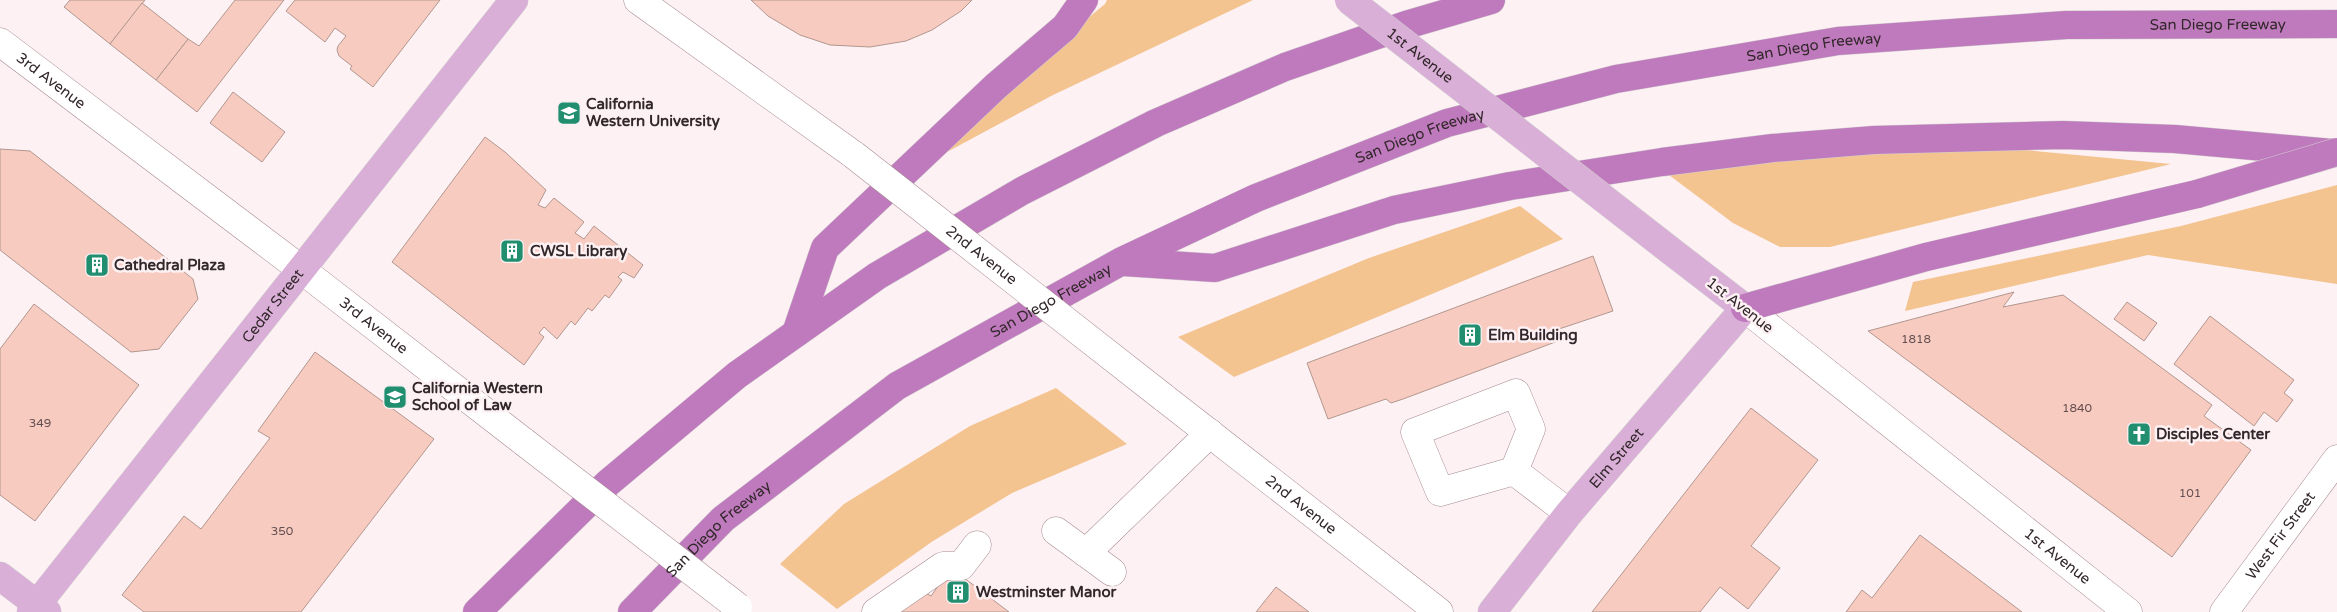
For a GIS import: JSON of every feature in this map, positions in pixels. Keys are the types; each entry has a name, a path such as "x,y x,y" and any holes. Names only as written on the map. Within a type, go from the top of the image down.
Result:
{"highway":[{"path":"796,333 825,248 996,86 1065,27 1084,0"},
{"path":"477,612 608,483 737,375 877,276 1022,191 1156,123 1285,67 1406,25 1491,0"},
{"name":"San Diego Freeway","path":"632,612 723,519 897,386 1122,262 1256,198 1447,123 1616,79 1838,41 2066,26 2337,24"},
{"path":"1122,262 1215,268 1394,210 1510,186 1662,162 1782,148 1874,140 2064,135 2175,139 2337,153"},
{"path":"1745,308 1926,257 2197,194 2337,153"}],"main road":[{"name":"Cedar Street","path":"39,609 514,0"},
{"name":"1st Avenue","path":"1349,0 1745,308"},
{"name":"Elm Street","path":"1492,612 1569,513 1745,308"},
{"path":"0,576 39,609"}],"street":[{"name":"2nd Avenue","path":"638,0 854,155 1439,612"},
{"path":"653,0 678,28"},
{"path":"660,0 678,28"},
{"name":"3rd Avenue","path":"0,42 302,270 741,610"},
{"name":"1st Avenue","path":"1745,308 2128,612"},
{"path":"1086,553 1210,433"},
{"name":"West Fir Street","path":"2224,612 2337,459"},
{"path":"1514,471 1569,513"},
{"path":"1056,531 1112,572"},
{"path":"876,612 943,566 961,566 977,545"}],"shaded area":[{"path":"1107,0 1253,0 1051,96 947,152 938,143 1105,4"},
{"path":"2015,149 2171,164 1830,247 1780,247 1733,223 1669,175 1822,156"},
{"path":"2337,185 2337,284 2148,255 1905,311 1913,282 2181,226"},
{"path":"1520,206 1563,239 1234,377 1178,337 1369,258"},
{"path":"1056,388 1127,444 1012,493 933,541 837,609 780,564 844,504 970,426"}],"building":[{"path":"70,0 145,0 110,44 64,7"},
{"path":"235,0 284,0 197,112 156,80 188,39 199,46"},
{"path":"295,0 440,0 373,87 350,69 352,66 339,56 338,46 346,36 335,28 325,42 286,11"},
{"path":"751,0 972,0 961,11 932,30 906,41 870,47 830,45 800,35 768,16"},
{"path":"142,3 188,39 156,80 110,44"},
{"path":"233,92 285,132 262,162 210,123"},
{"name":"CWSL Library","path":"485,137 505,152 546,190 538,205 545,208 554,198 584,222 575,233 584,239 594,226 643,265 634,278 623,272 618,277 622,280 609,298 605,295 592,311 588,308 575,325 571,321 557,339 544,327 539,333 544,337 524,365 392,262"},
{"name":"Cathedral Plaza","path":"0,149 30,151 193,279 198,299 159,349 131,352 0,250"},
{"name":"Elm Building","path":"1593,256 1613,311 1556,330 1558,341 1403,399 1391,403 1386,399 1328,419 1307,363"},
{"path":"2014,292 2003,307 2063,295 2212,405 2204,416 2251,450 2172,557 1868,331"},
{"path":"2127,302 2157,323 2144,341 2114,319"},
{"path":"34,304 139,385 35,521 0,495 0,349"},
{"path":"2210,316 2294,380 2284,393 2293,400 2277,422 2264,412 2254,426 2174,364"},
{"path":"315,352 434,439 301,612 144,612 122,595 184,516 201,529 270,438 258,431"},
{"path":"1751,408 1818,460 1751,546 1780,568 1748,609 1720,587 1700,612 1592,612"},
{"path":"1920,535 2022,612 1846,612 1862,590 1872,598"},
{"name":"Westminster Manor","path":"951,568 1009,612 898,612 917,588 931,596"},
{"path":"1276,587 1309,612 1256,612"}],"place":[{"name":"California Western University","path":"569,113"},
{"name":"CWSL Library","path":"512,251"},
{"name":"Cathedral Plaza","path":"97,265"},
{"name":"Elm Building","path":"1470,335"},
{"name":"California Western School of Law","path":"395,397"},
{"name":"Disciples Center","path":"2139,434"},
{"name":"Westminster Manor","path":"958,592"}]}
